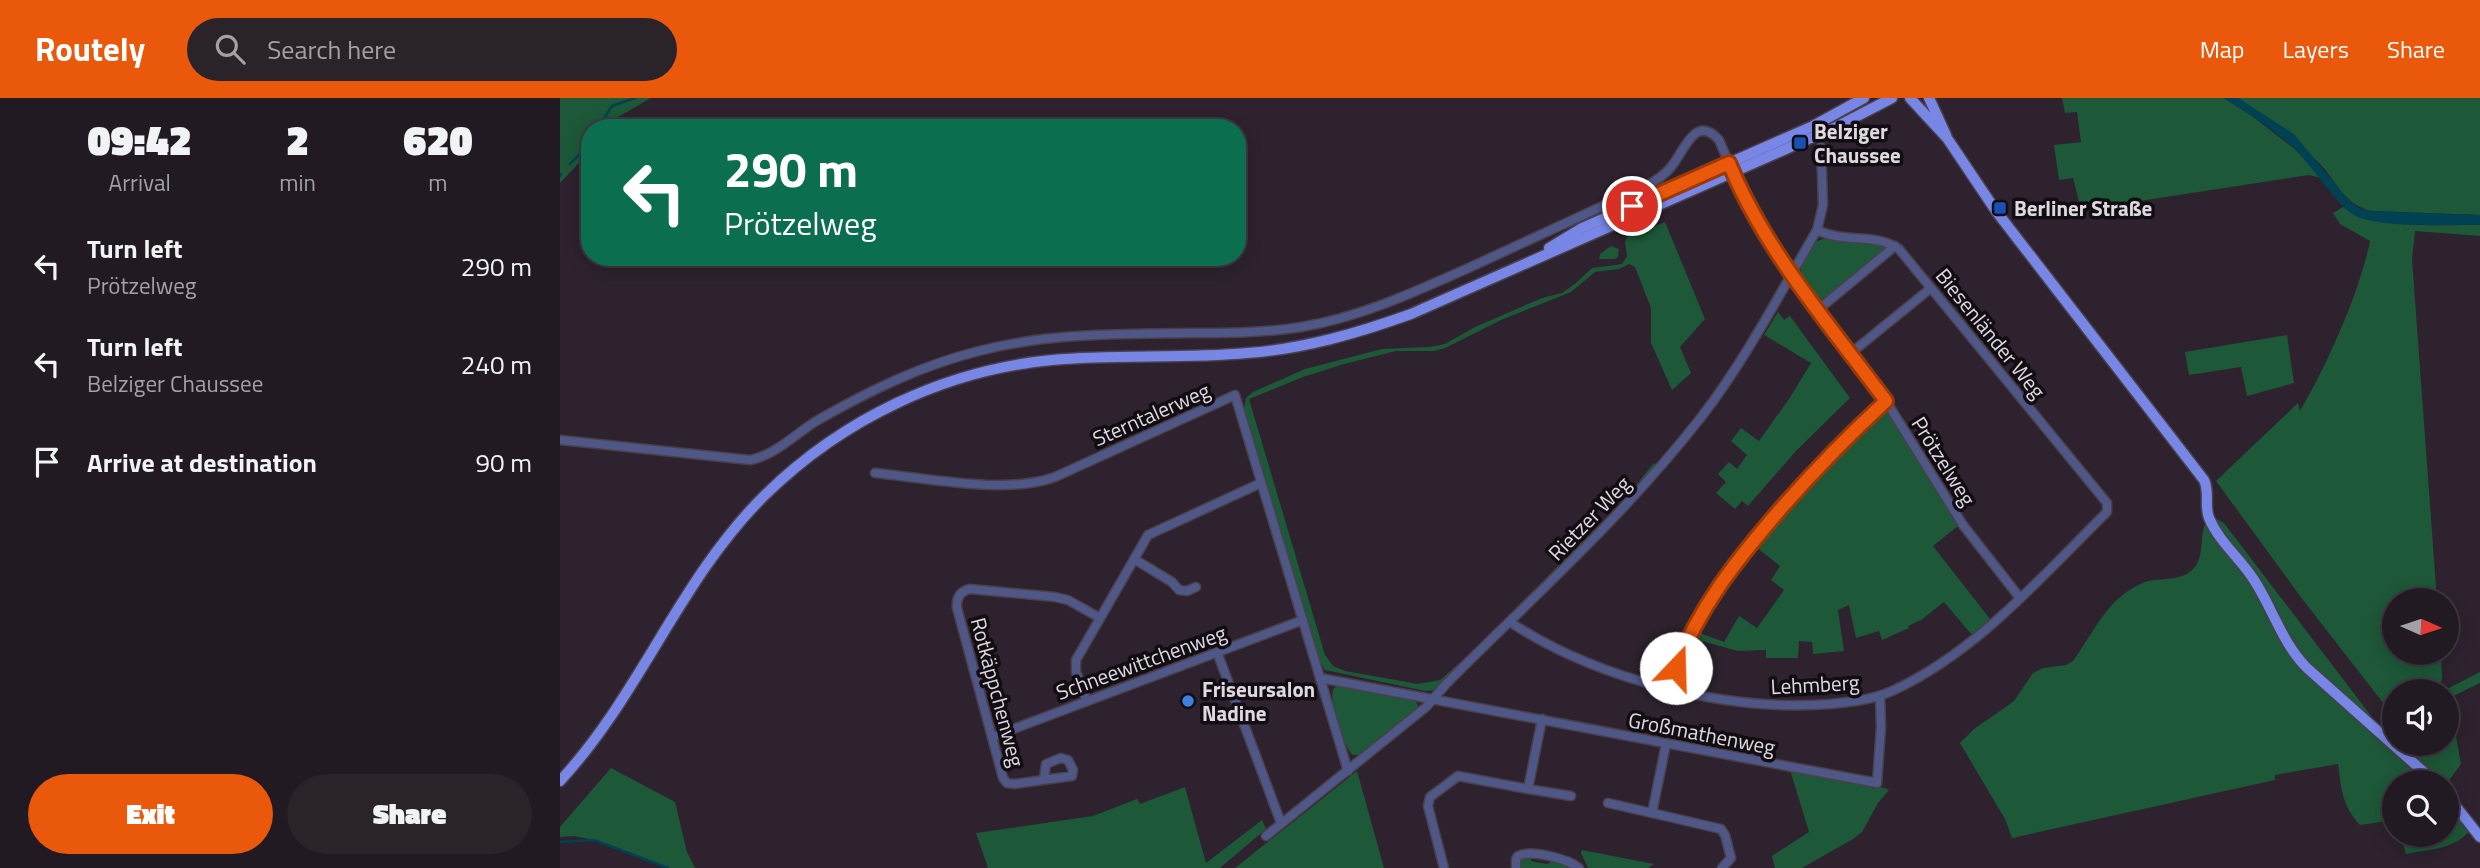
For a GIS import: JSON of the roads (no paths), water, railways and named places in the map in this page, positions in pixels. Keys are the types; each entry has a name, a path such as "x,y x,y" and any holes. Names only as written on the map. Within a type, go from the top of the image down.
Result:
{"main road":[{"path":"560,781 605,726 692,586 733,528 768,492 805,460 867,418 934,387 1012,366 1079,358 1205,356 1267,351 1329,340 1385,323 1537,257 1731,167 1864,98"},
{"path":"1731,167 1838,126 1892,98"},
{"path":"1910,98 1947,138 1991,204 2204,480 2207,488 2206,507 2210,519 2223,543 2258,585 2293,652 2307,668 2422,770"},
{"path":"1929,98 1947,138"},
{"path":"2459,810 2480,837"}],"street":[{"name":"Prötzelweg","path":"560,440 743,460 758,459 817,421 893,382 979,351 1078,335 1266,331 1325,322 1425,287 1644,187 1670,168 1692,135 1700,131 1715,135 1764,234 1886,401 1958,517 2020,598"},
{"name":"Rietzer Weg","path":"1266,835 1416,716 1633,499 1693,428 1734,372 1817,230 1823,205 1821,147"},
{"path":"1817,230 1838,238 1878,239 1895,247 1819,309"},
{"name":"Biesenländer Weg","path":"1895,247 2109,508"},
{"path":"1851,353 1931,288"},
{"name":"Sterntalerweg","path":"875,473 1000,486 1037,482 1055,477 1235,395 1348,771"},
{"path":"1669,687 1696,621 1731,568 1831,453 1886,401"},
{"path":"1087,701 1075,664 1148,535 1262,483"},
{"name":"Lehmberg","path":"1510,622 1578,659 1669,687 1729,700 1778,705 1831,704 1880,696 1919,677 1985,630 2109,508"},
{"path":"1134,559 1172,582 1179,590 1187,591 1196,587"},
{"name":"Rotkäppchenweg","path":"1044,779 1014,784 1004,781 957,608 958,597 961,593 973,589 1063,598 1100,618"},
{"name":"Schneewittchenweg","path":"992,737 1303,621"},
{"path":"1217,653 1281,823"},
{"path":"1320,678 1433,699"},
{"name":"Großmathenweg","path":"1433,699 1877,783 1880,696"},
{"path":"1528,789 1542,719"},
{"path":"1652,813 1666,744"},
{"path":"1444,868 1428,806 1430,797 1458,776 1571,796"},
{"path":"1608,803 1721,829 1731,855 1722,868"},
{"path":"1516,868 1518,856 1527,853 1566,860 1579,868"}],"water":[{"path":"2224,98 2238,98 2294,134 2349,201 2359,208 2371,211 2480,215 2480,225 2383,223 2356,216 2342,205 2290,144"}],"waterway":[{"path":"604,119 612,106 635,98"},
{"path":"570,164 581,152"},
{"path":"560,842 594,840 668,868"}],"place":[{"name":"Belziger Chaussee","path":"1800,143"},
{"name":"Berliner Straße","path":"2000,208"},
{"name":"Friseursalon Nadine","path":"1188,701"}]}
